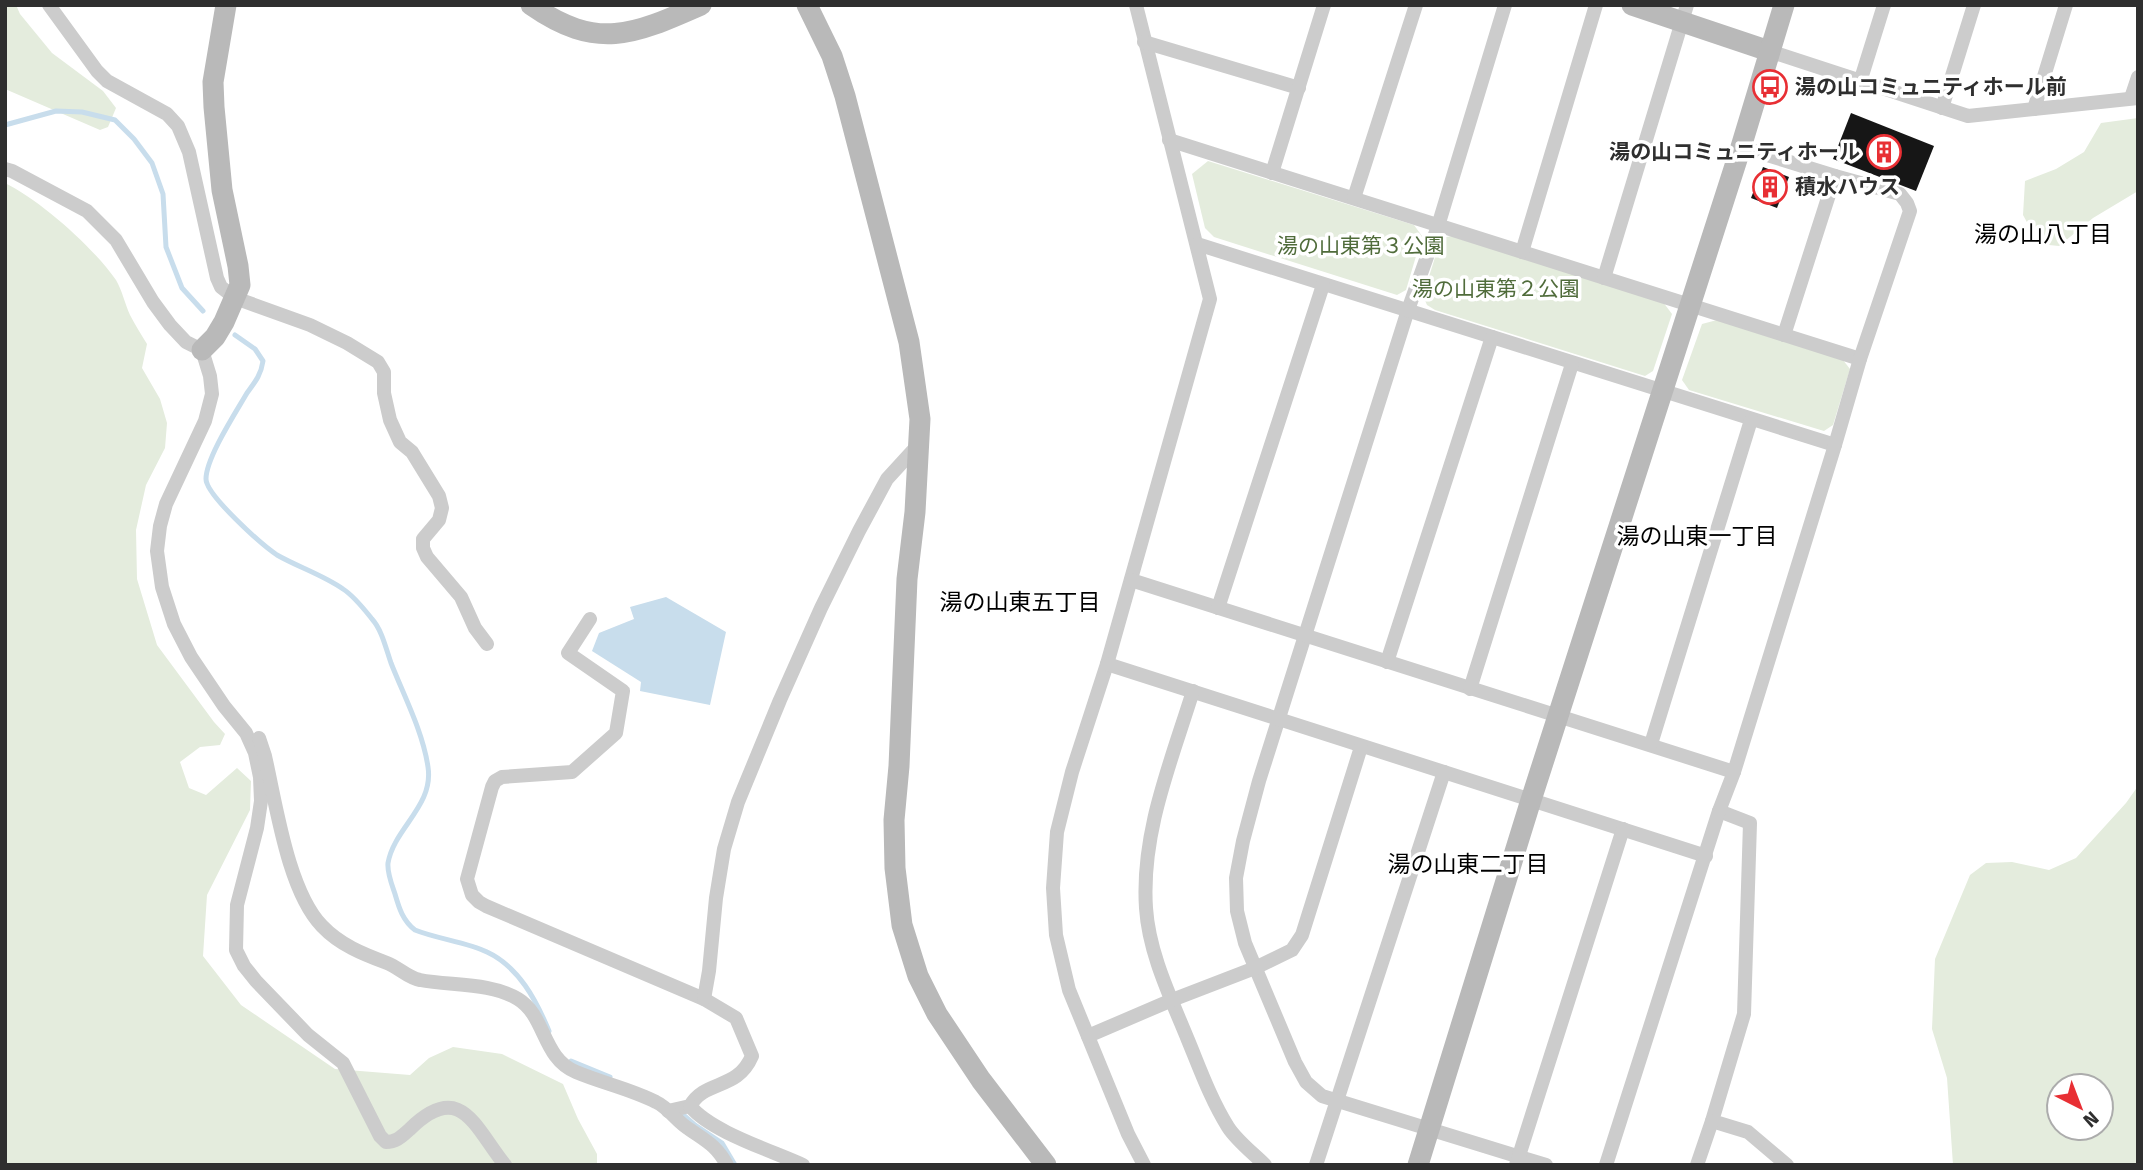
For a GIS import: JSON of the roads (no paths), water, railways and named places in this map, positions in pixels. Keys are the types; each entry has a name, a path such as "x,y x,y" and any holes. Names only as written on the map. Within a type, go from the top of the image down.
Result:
{"street":[{"path":"49,5 107,81 167,114 178,126 189,152 221,287 235,298 310,325 379,362 384,372 384,393 390,420 400,442 412,452 439,496 442,508 439,520 423,539 423,548 461,597 475,628 487,644"},
{"path":"202,351 215,337 240,285 222,190 214,107 214,82 226,5"},
{"path":"531,5 553,21 576,29 618,35 653,27 701,5"},
{"path":"807,5 832,56 845,96 902,317 915,378 920,419 915,512 907,579 894,820 895,868 902,925 918,976 937,1014 981,1080 1046,1165"},
{"path":"1136,5 1210,299 1107,664 1072,772 1057,832 1054,888 1056,935 1069,990 1128,1134 1144,1165"},
{"path":"1354,198 1416,5"},
{"path":"1505,5 1438,226 1408,310 1278,717 1242,841 1236,878 1237,911 1245,943 1295,1062 1306,1082 1322,1096 1517,1160 1546,1165"},
{"path":"1522,252 1596,5"},
{"path":"1632,5 1684,14 1769,51 1968,116 2134,98 2138,77"},
{"path":"1418,1165 1784,5"},
{"path":"1860,82 1884,5"},
{"path":"1941,108 1974,5"},
{"path":"2034,109 2066,5"},
{"path":"1272,173 1323,6"},
{"path":"1604,278 1684,14"},
{"path":"1144,42 1299,88"},
{"path":"1169,140 1860,359"},
{"path":"1606,1165 1719,811 1734,772 1860,359 1910,211 1900,194 1835,177 1741,147"},
{"path":"5,169 87,211 116,240 170,326 186,342 202,351 210,376 212,394 205,421 166,504 160,526 158,551 162,587 174,624 217,696 246,733 255,753 260,777 261,801 257,828 237,905 236,950 244,966 308,1035 343,1063 380,1136 386,1142 400,1138 430,1113 442,1107 453,1108 466,1114 477,1125 505,1165"},
{"path":"1784,335 1835,177"},
{"path":"1197,244 1835,445"},
{"path":"1218,608 1323,285"},
{"path":"1387,662 1492,337"},
{"path":"1470,689 1572,363"},
{"path":"1651,744 1751,420"},
{"path":"704,999 724,849 738,802 810,631 859,531 887,478 919,444"},
{"path":"1131,580 1734,772"},
{"path":"590,619 568,653 623,691 617,733 572,772 502,777 495,781 467,880 468,887 479,902 486,906 704,999 736,1018 752,1056 747,1069 732,1080 694,1098 690,1106"},
{"path":"1107,664 1706,856"},
{"path":"1193,691 1157,804 1148,844 1146,910 1152,940 1172,1000 1212,1098 1229,1129 1265,1165"},
{"path":"246,733 257,733 293,874 321,925 356,951 394,966 416,979 497,990 518,999 530,1008 548,1045 564,1066 657,1102 686,1128 715,1146 727,1165"},
{"path":"1088,1036 1255,968 1292,950 1302,935 1361,747"},
{"path":"1316,1165 1444,772"},
{"path":"1697,1165 1744,1014 1750,823 1719,811"},
{"path":"1517,1160 1623,829"},
{"path":"668,1111 690,1106"},
{"path":"690,1106 703,1120 803,1165"},
{"path":"1712,1121 1748,1132 1787,1165"}],"water":[{"path":"666,597 726,632 710,705 640,691 641,682 592,651 599,633 634,619 630,607"}],"waterway":[{"path":"5,125 56,111 82,112 115,120 152,163 163,194 166,247 182,288 203,311"},
{"path":"235,335 255,349 263,361 257,378 229,423 211,459 207,470 208,486 236,519 270,550 343,589 375,623 418,727 428,767 425,794 392,850 388,863 390,879 400,909 407,923 415,930 487,952 508,966 532,996 549,1031"},
{"path":"571,1061 610,1077"},
{"path":"678,1110 722,1143 735,1165"}],"place":[{"name":"湯の山コミュニティホール前","path":"1770,87"},
{"name":"湯の山コミュニティホール","path":"1884,152"},
{"name":"積水ハウス","path":"1770,187"}],"district":[{"name":"湯の山八丁目","path":"2043,234"},
{"name":"湯の山東一丁目","path":"1697,536"},
{"name":"湯の山東五丁目","path":"1020,602"},
{"name":"湯の山東二丁目","path":"1468,864"}],"park label":[{"name":"湯の山東第３公園","path":"1361,246"},
{"name":"湯の山東第２公園","path":"1496,289"}]}
